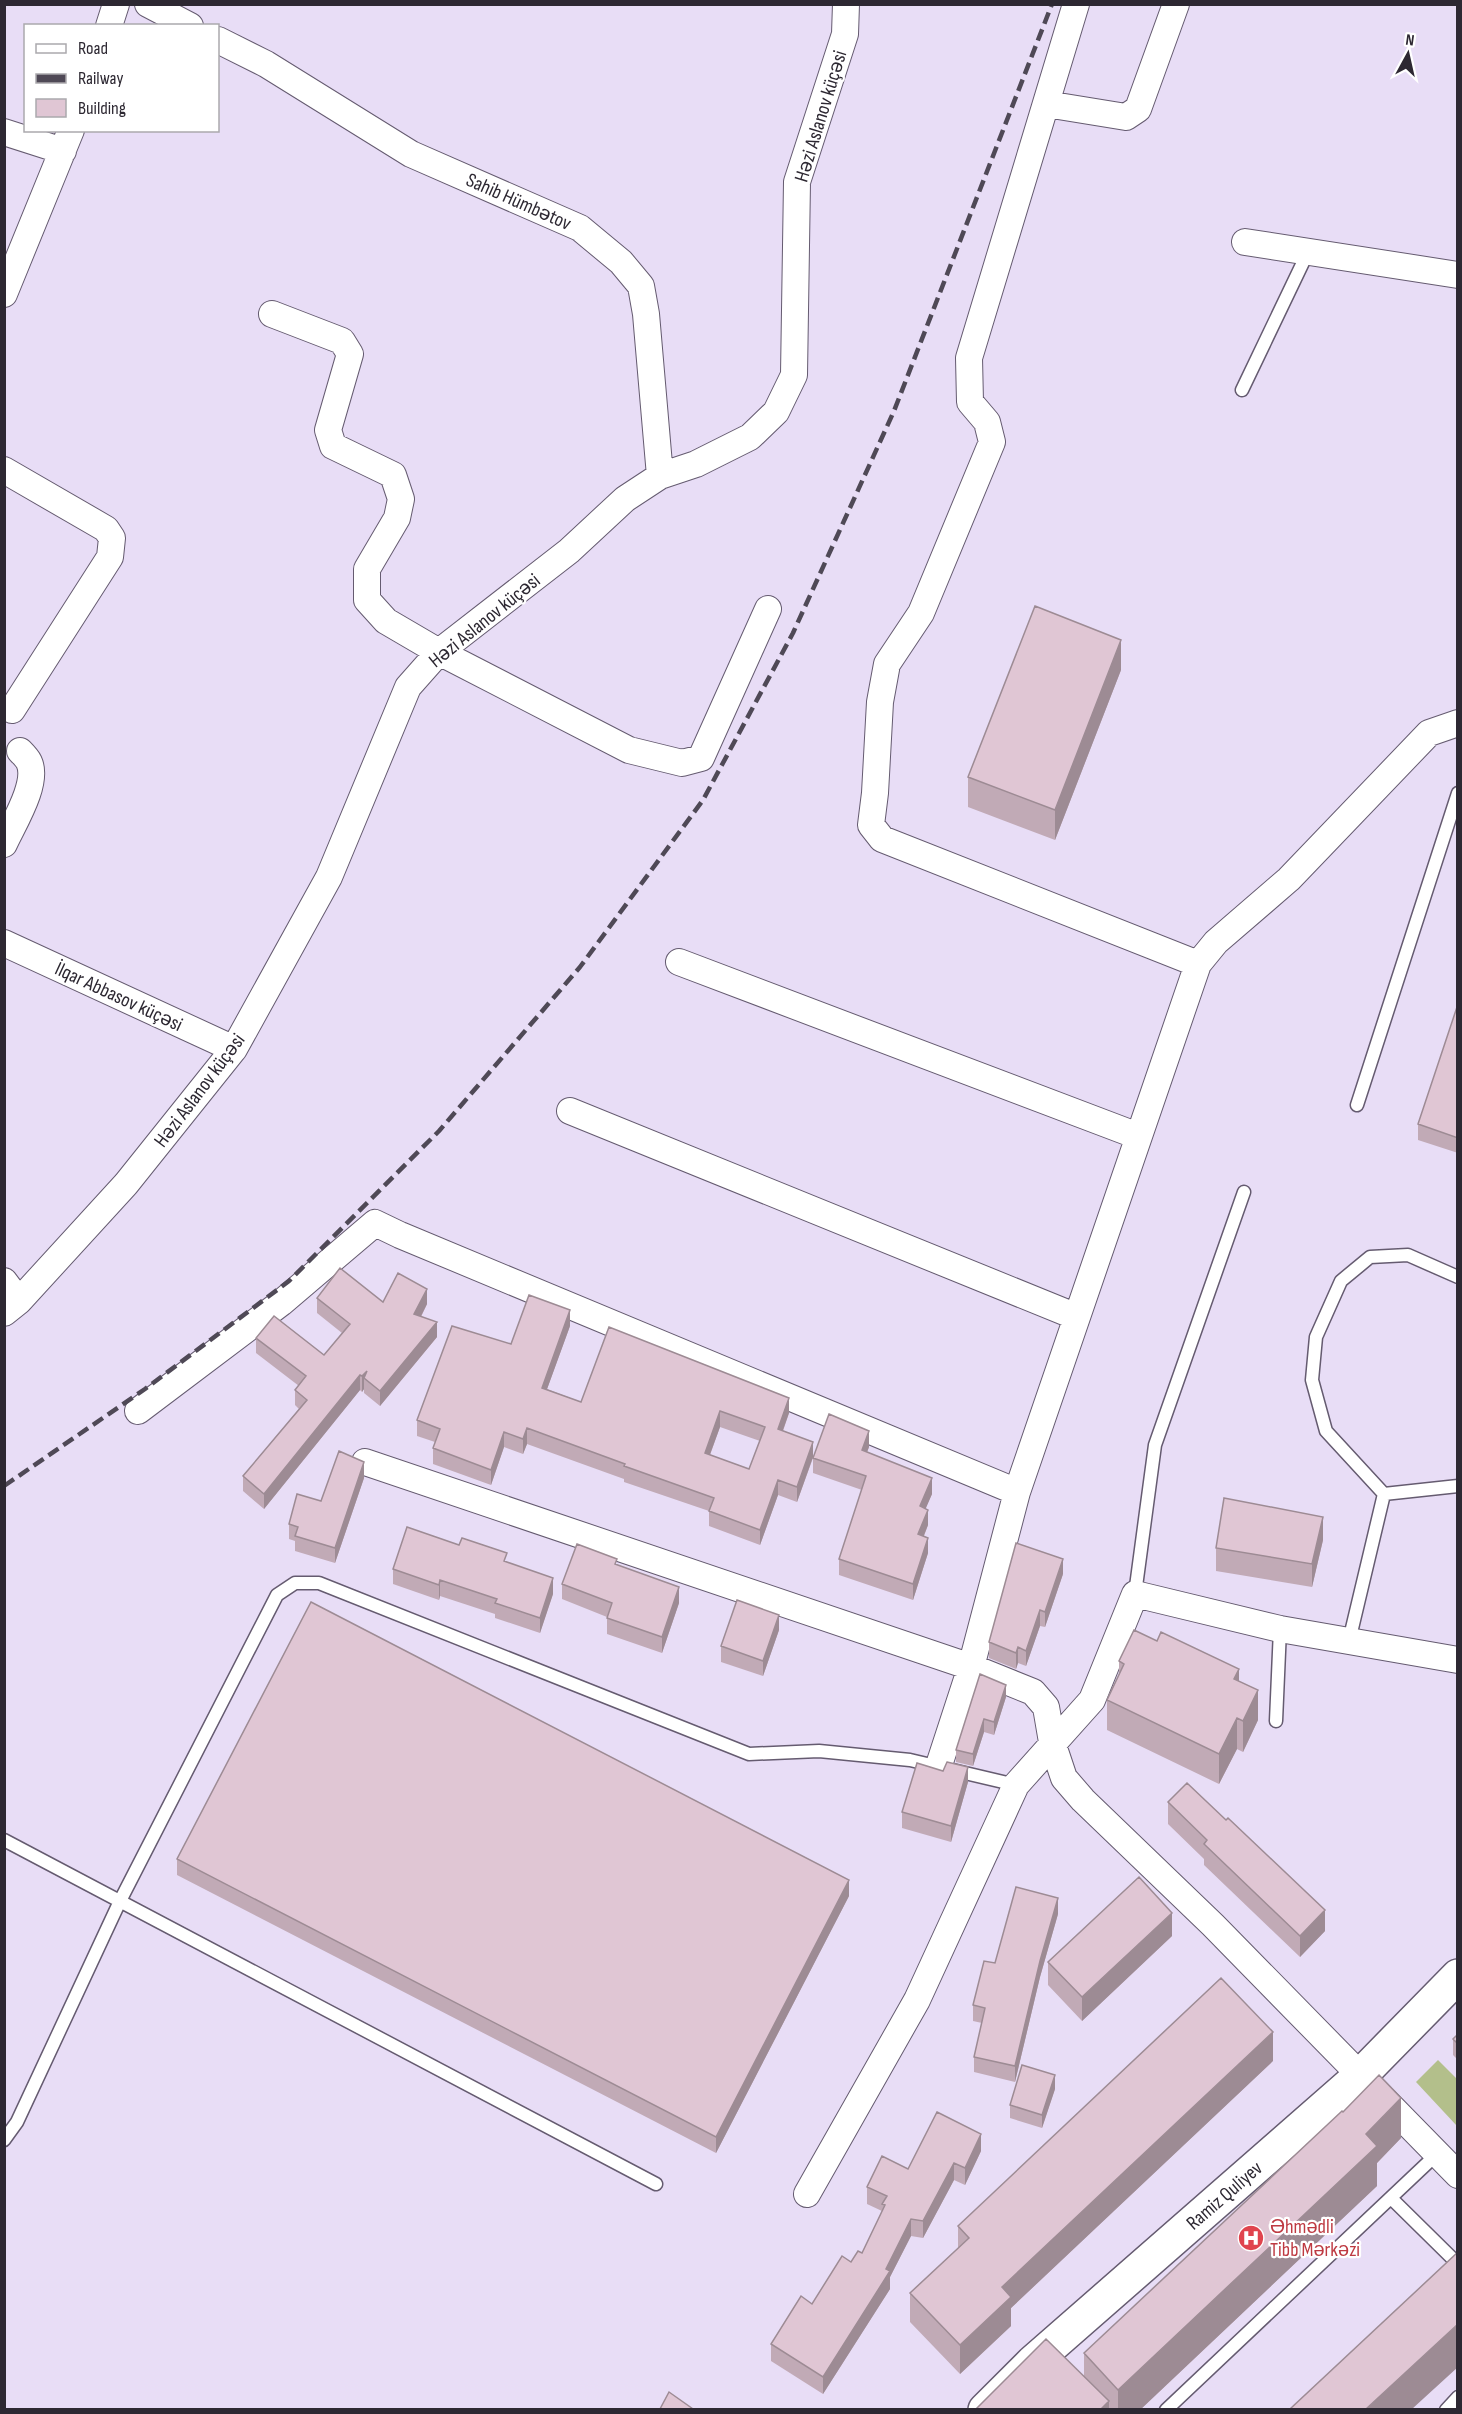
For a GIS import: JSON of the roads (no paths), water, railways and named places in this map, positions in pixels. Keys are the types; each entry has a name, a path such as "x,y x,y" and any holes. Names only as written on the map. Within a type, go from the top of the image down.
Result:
{"main road":[{"name":"Ramiz Quliyev","path":"985,2409 1037,2366 1361,2075 1458,1976"}],"street":[{"path":"110,24 116,4"},
{"path":"148,4 186,24"},
{"name":"Həzi Aslanov küçəsi","path":"9,1298 126,1184 234,1049 329,878 408,687 439,652 569,551 626,499 660,476 696,464 750,436 776,412 794,375 797,182 845,34 848,6 846,4"},
{"path":"1076,4 969,358 970,402 987,422 992,441 921,613 887,664 880,702 871,825 882,839 1198,964"},
{"path":"1046,104 1126,117 1138,109 1176,4"},
{"name":"Sahib Hümbətov","path":"219,40 266,64 411,154 580,228 621,262 641,286 646,314 660,476"},
{"path":"4,132 67,141 4,294"},
{"path":"1245,242 1458,275"},
{"path":"272,314 342,341 350,354 328,430 333,446 393,475 401,499 397,518 367,569 367,600 386,621 439,652 629,750 682,762 701,758 768,609"},
{"path":"4,470 106,530 112,538 110,557 12,710"},
{"path":"939,1766 971,1667 1017,1492 1198,964 1216,942 1289,879 1429,733 1458,723"},
{"path":"4,843 26,797 31,777 29,762 20,751"},
{"name":"İlqar Abbasov küçəsi","path":"4,943 234,1049"},
{"path":"679,963 1138,1137"},
{"path":"570,1110 1077,1317"},
{"path":"138,1411 281,1303 375,1223 1017,1492"},
{"path":"365,1462 971,1667 1033,1692 1046,1707 1052,1742 1064,1778 1083,1800 1361,2075 1458,2175"},
{"path":"807,2194 917,2000 1016,1785 1052,1742 1092,1700 1135,1594 1280,1629 1458,1660"}],"lane":[{"path":"1242,390 1308,252"},
{"path":"1357,1105 1458,793"},
{"path":"1135,1594 1155,1445 1244,1192"},
{"path":"1384,1494 1326,1431 1312,1380 1316,1337 1341,1281 1370,1257 1408,1255 1458,1277"},
{"path":"1384,1494 1458,1486"},
{"path":"1349,1641 1384,1494"},
{"path":"4,2140 17,2122 120,1901 277,1595 295,1582 320,1583 749,1754 819,1751 910,1760 1016,1785"},
{"path":"1276,1720 1280,1629"},
{"path":"4,1840 656,2184"},
{"path":"1166,2409 1437,2154"},
{"path":"1391,2198 1455,2268"},
{"path":"1446,2409 1458,2397"}],"railway":[{"path":"4,1486 145,1389 289,1281 439,1131 580,967 703,800 793,633 894,411 1052,4"}],"place":[{"name":"Əhmədli Tibb Mərkəzi","path":"1251,2238"}]}
